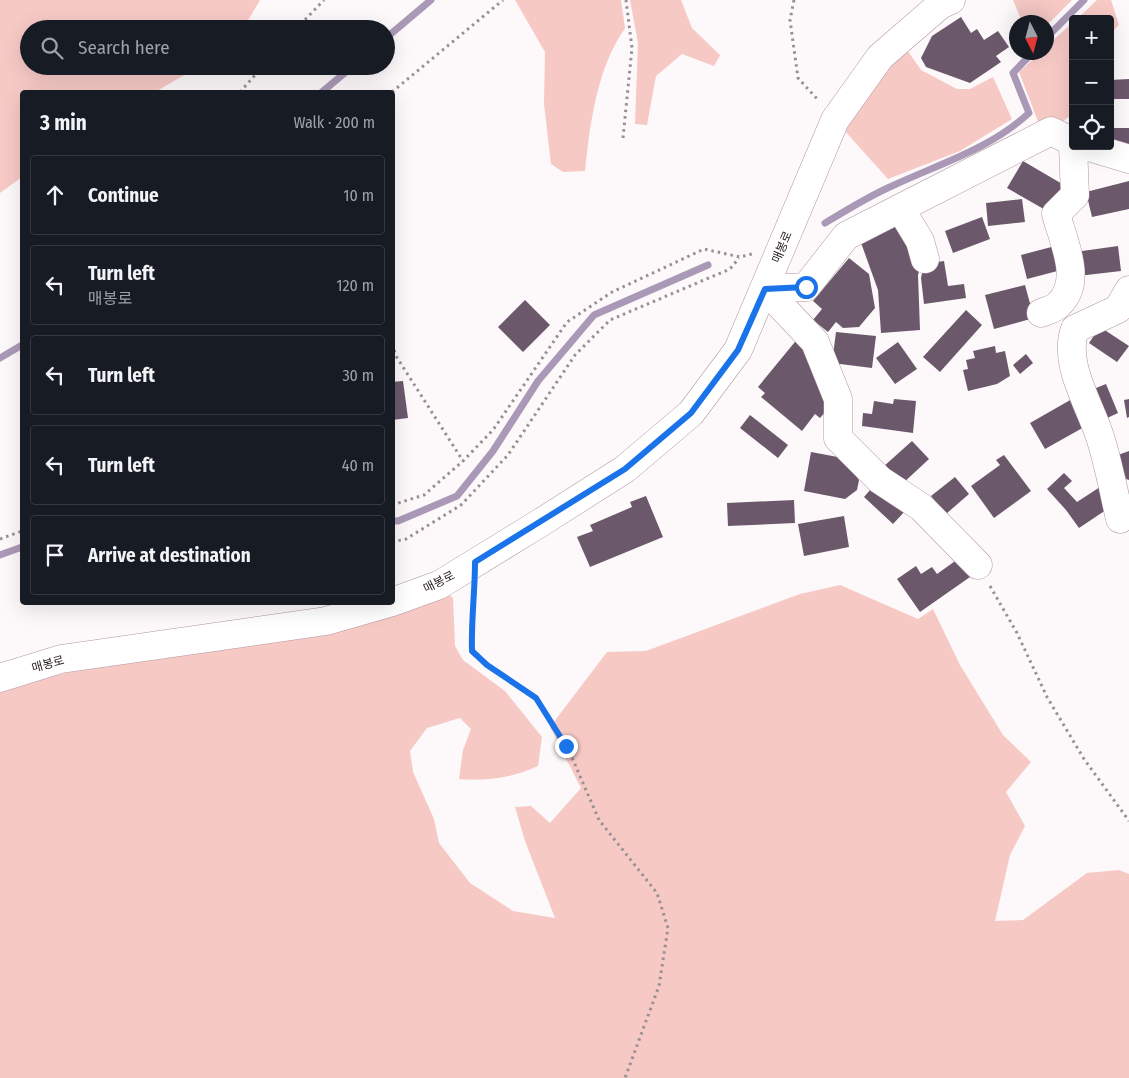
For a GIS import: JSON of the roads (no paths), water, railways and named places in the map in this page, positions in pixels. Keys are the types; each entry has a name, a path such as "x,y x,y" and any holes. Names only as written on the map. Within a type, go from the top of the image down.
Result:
{"street":[{"name":"매봉로","path":"395,601 439,585 625,469 691,413 738,350 835,120 880,58 940,5 951,0"},
{"path":"765,289 806,287 846,236 1051,131 1069,140"},
{"path":"1041,313 1058,305 1071,287 1071,270 1056,214 1075,195 1073,150"},
{"path":"1099,150 1129,159"},
{"path":"900,208 920,241 925,259"},
{"path":"765,289 815,342 838,399 838,438 880,480 921,507 978,565"},
{"path":"1120,519 1101,440 1074,367 1071,339 1075,328 1118,309 1129,290"},
{"name":"매봉로","path":"0,678 61,660 326,621 382,605"}],"waterway":[{"path":"395,30 431,0"},
{"path":"1054,30 1084,0"},
{"path":"825,223 883,190 964,155 1014,126 1029,113 1013,73 1025,60"},
{"path":"324,90 342,75"},
{"path":"395,521 457,496 493,451 538,381 594,315 708,265"},
{"path":"0,358 20,346"},
{"path":"0,555 20,548"}]}
